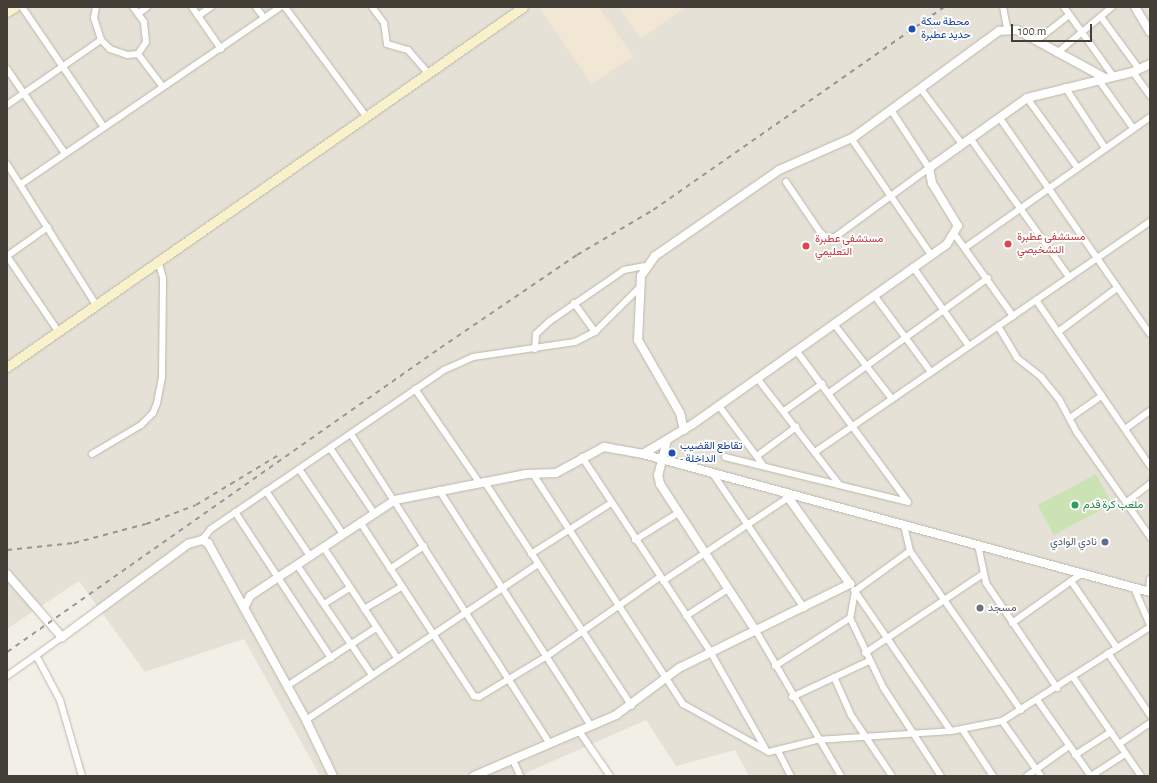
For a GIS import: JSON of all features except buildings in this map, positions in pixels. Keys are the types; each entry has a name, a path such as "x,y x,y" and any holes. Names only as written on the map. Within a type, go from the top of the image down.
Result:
{"main road":[{"path":"8,365 523,7"}],"street":[{"path":"22,7 104,127"},
{"path":"96,7 94,18 101,40 121,55 138,54"},
{"path":"133,7 139,13 146,42 138,54"},
{"path":"139,13 147,7"},
{"path":"192,7 221,49"},
{"path":"198,16 211,7"},
{"path":"256,7 264,18"},
{"path":"21,184 64,152 221,49 280,7"},
{"path":"285,7 366,116"},
{"path":"372,7 384,22 387,44 408,50 428,73"},
{"path":"1003,7 1007,28"},
{"path":"1064,7 1113,76"},
{"path":"1057,53 1112,7"},
{"path":"1135,7 1150,32"},
{"path":"1036,41 1069,14"},
{"path":"1101,17 1136,70 1150,95"},
{"path":"1007,28 1036,41 1101,78 1133,128"},
{"path":"535,349 534,339 540,329 574,303 624,270 644,266 772,174 851,138 1007,28"},
{"path":"7,105 101,40"},
{"path":"138,54 163,87"},
{"path":"786,182 820,232 831,238 892,196 1027,98 1064,87 1136,70 1150,64"},
{"path":"7,69 64,152"},
{"path":"1064,87 1105,148"},
{"path":"921,90 962,144"},
{"path":"1027,98 1077,167"},
{"path":"643,454 684,430 719,406 931,255 955,235 958,226 954,216 932,183 929,168 892,110"},
{"path":"1000,117 1096,259 1150,334"},
{"path":"966,247 1019,207 1150,117"},
{"path":"851,138 931,255"},
{"path":"970,138 1069,277"},
{"path":"7,164 96,305"},
{"path":"815,452 1069,277 1149,225"},
{"path":"48,227 7,256 58,331"},
{"path":"955,235 966,247 1013,316"},
{"path":"92,454 141,425 155,408 162,378 163,278 158,261"},
{"path":"644,266 638,289 640,349 680,414 684,430"},
{"path":"913,267 969,346"},
{"path":"829,393 988,278"},
{"path":"1058,332 1117,288"},
{"path":"7,676 37,657 188,544 202,540 211,528 415,389 473,357 575,342 594,332 638,289"},
{"path":"874,295 931,372"},
{"path":"1036,300 1150,466"},
{"path":"574,303 594,332"},
{"path":"834,324 892,399"},
{"path":"998,326 1017,358 1041,377 1070,418 1078,434 1128,501 1150,537"},
{"path":"725,457 763,464 908,502 854,425 796,350"},
{"path":"758,378 839,484"},
{"path":"784,411 822,384"},
{"path":"415,389 531,554 581,632 632,706"},
{"path":"1070,418 1102,396"},
{"path":"719,406 763,464"},
{"path":"1125,429 1150,411"},
{"path":"680,414 693,424"},
{"path":"757,456 796,427"},
{"path":"351,434 395,500 550,744"},
{"path":"667,440 658,479 678,513 756,631 817,740 842,776"},
{"path":"245,606 250,596 395,500 481,482 533,474 556,473 582,457 604,447 643,454 787,495 904,525 1150,592 1150,579"},
{"path":"330,448 374,513"},
{"path":"582,457 610,503 711,653 766,749"},
{"path":"299,469 343,534"},
{"path":"533,474 567,531 618,604 666,678 690,710 766,749 778,751 817,740 951,731 1002,720 1038,701 1150,626 1134,588"},
{"path":"713,474 804,608"},
{"path":"1128,501 1150,484"},
{"path":"439,490 592,726"},
{"path":"266,491 310,556"},
{"path":"360,522 431,635 474,696 509,680 547,656 618,604 704,553 787,495"},
{"path":"787,495 951,731"},
{"path":"531,554 610,503"},
{"path":"235,512 279,576 331,658"},
{"path":"636,540 678,513"},
{"path":"904,525 910,551 1021,710"},
{"path":"202,540 213,548 306,720 333,776"},
{"path":"978,545 983,574 1012,623 1056,688"},
{"path":"390,569 424,546"},
{"path":"324,548 397,658"},
{"path":"910,551 855,591 850,618 869,661 941,776"},
{"path":"297,565 372,675"},
{"path":"306,720 466,611 537,565"},
{"path":"7,574 62,637"},
{"path":"865,652 983,574"},
{"path":"1012,623 1081,574"},
{"path":"1071,581 1117,648"},
{"path":"474,776 592,726 632,706 666,678 711,653 850,584"},
{"path":"324,604 350,588"},
{"path":"364,609 401,588"},
{"path":"686,616 728,589"},
{"path":"238,594 250,596"},
{"path":"775,666 850,618"},
{"path":"287,686 376,628"},
{"path":"1108,653 1150,715"},
{"path":"37,657 60,700 82,776"},
{"path":"792,697 869,661"},
{"path":"834,677 865,737 892,776"},
{"path":"1073,677 1141,776"},
{"path":"1038,701 1091,776 1126,754"},
{"path":"1002,720 1041,776"},
{"path":"1119,744 1150,723"},
{"path":"962,729 993,776"},
{"path":"579,731 610,776"},
{"path":"1075,755 1111,732"},
{"path":"1027,776 1069,746"},
{"path":"778,751 791,776"},
{"path":"513,760 520,776"}],"shaded area":[{"path":"7,7 1150,7 1150,776 749,776 735,750 676,766 646,720 526,773 527,776 320,776 244,639 145,672 79,581 7,629"},
{"path":"542,7 599,7 633,56 592,84 540,9"},
{"path":"619,7 685,7 641,39"}],"green space":[{"name":"ملعب كرة قدم","path":"1096,474 1112,504 1054,535 1038,505"}],"railway":[{"path":"7,652 440,348 577,255 653,210 944,7"},
{"path":"7,550 74,543 146,524 196,505 277,456"}],"place":[{"name":"محطة سكة حديد عطبرة","path":"912,29"},
{"name":"مستشفى عطبرة التشخيصي","path":"1008,244"},
{"name":"مستشفى عطبرة التعليمي","path":"806,246"},
{"name":"تقاطع القضيب - الداخلة","path":"672,453"},
{"name":"ملعب كرة قدم","path":"1075,505"},
{"name":"نادي الوادي","path":"1105,542"},
{"name":"مسجد","path":"980,608"}]}
